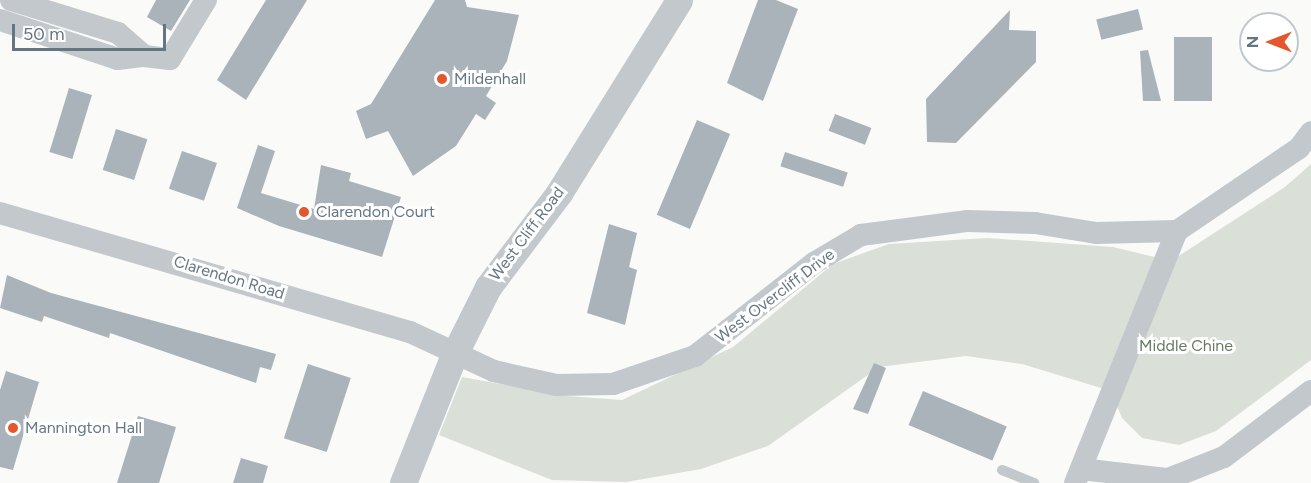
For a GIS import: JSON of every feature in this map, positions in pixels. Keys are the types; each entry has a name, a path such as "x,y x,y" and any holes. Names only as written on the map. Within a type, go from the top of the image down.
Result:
{"street":[{"path":"11,0 118,33 144,56"},
{"path":"0,20 118,59 144,56 170,59 206,0"},
{"name":"West Cliff Road","path":"403,483 454,355 488,287 559,193 680,0"},
{"path":"1311,132 1299,148 1176,231 1078,476 1168,478 1224,458 1311,391"},
{"name":"Clarendon Road","path":"0,213 410,332 454,355"},
{"name":"West Overcliff Drive","path":"454,355 494,371 556,385 613,384 695,356 814,263 861,235 968,222 1035,224 1096,233 1176,231"}],"lane":[{"path":"1002,470 1035,483"}],"green space":[{"name":"Middle Chine","path":"1311,164 1311,360 1216,431 1179,445 1142,438 1122,418 1111,391 1022,364 966,356 879,367 768,446 701,469 626,482 552,480 439,435 462,377 567,396 622,400 733,347 833,264 889,244 987,238 1113,247 1171,261 1285,187"}],"building":[{"path":"156,0 190,0 171,31 147,17"},
{"path":"266,0 307,0 246,100 217,80"},
{"name":"Mildenhall","path":"435,0 465,0 467,7 519,15 507,61 486,96 496,103 485,120 476,114 456,146 413,176 388,131 366,139 356,111 371,104"},
{"path":"758,0 776,0 798,9 763,101 727,83"},
{"path":"1138,9 1143,29 1101,40 1096,19"},
{"path":"1010,10 1009,30 1036,31 1036,62 956,143 927,142 926,99"},
{"path":"1174,37 1212,37 1212,101 1174,101"},
{"path":"1148,50 1161,101 1143,101 1140,51"},
{"path":"69,88 92,95 72,159 49,152"},
{"path":"835,114 871,128 865,145 829,131"},
{"path":"697,120 730,134 690,229 657,215"},
{"path":"116,129 147,139 134,180 103,170"},
{"path":"258,145 275,151 261,193 314,209 321,165 351,173 349,181 401,197 382,257 279,226 237,208"},
{"path":"182,151 217,163 204,201 169,189"},
{"path":"785,152 848,172 843,187 780,166"},
{"path":"609,224 637,233 629,267 637,270 625,325 587,313"},
{"path":"7,275 51,293 276,354 271,370 260,367 256,383 110,333 109,338 44,316 42,322 0,308"},
{"path":"874,363 886,368 868,414 853,409"},
{"path":"308,364 351,378 327,452 284,438"},
{"name":"Mannington Hall","path":"6,371 39,382 13,470 0,467 0,390"},
{"path":"923,391 1007,427 992,461 909,425"},
{"path":"138,416 176,427 159,483 117,483"},
{"path":"241,458 268,466 263,483 233,483"}],"place":[{"name":"Mildenhall","path":"442,79"},
{"name":"Clarendon Court","path":"304,212"},
{"name":"Mannington Hall","path":"13,428"}]}
